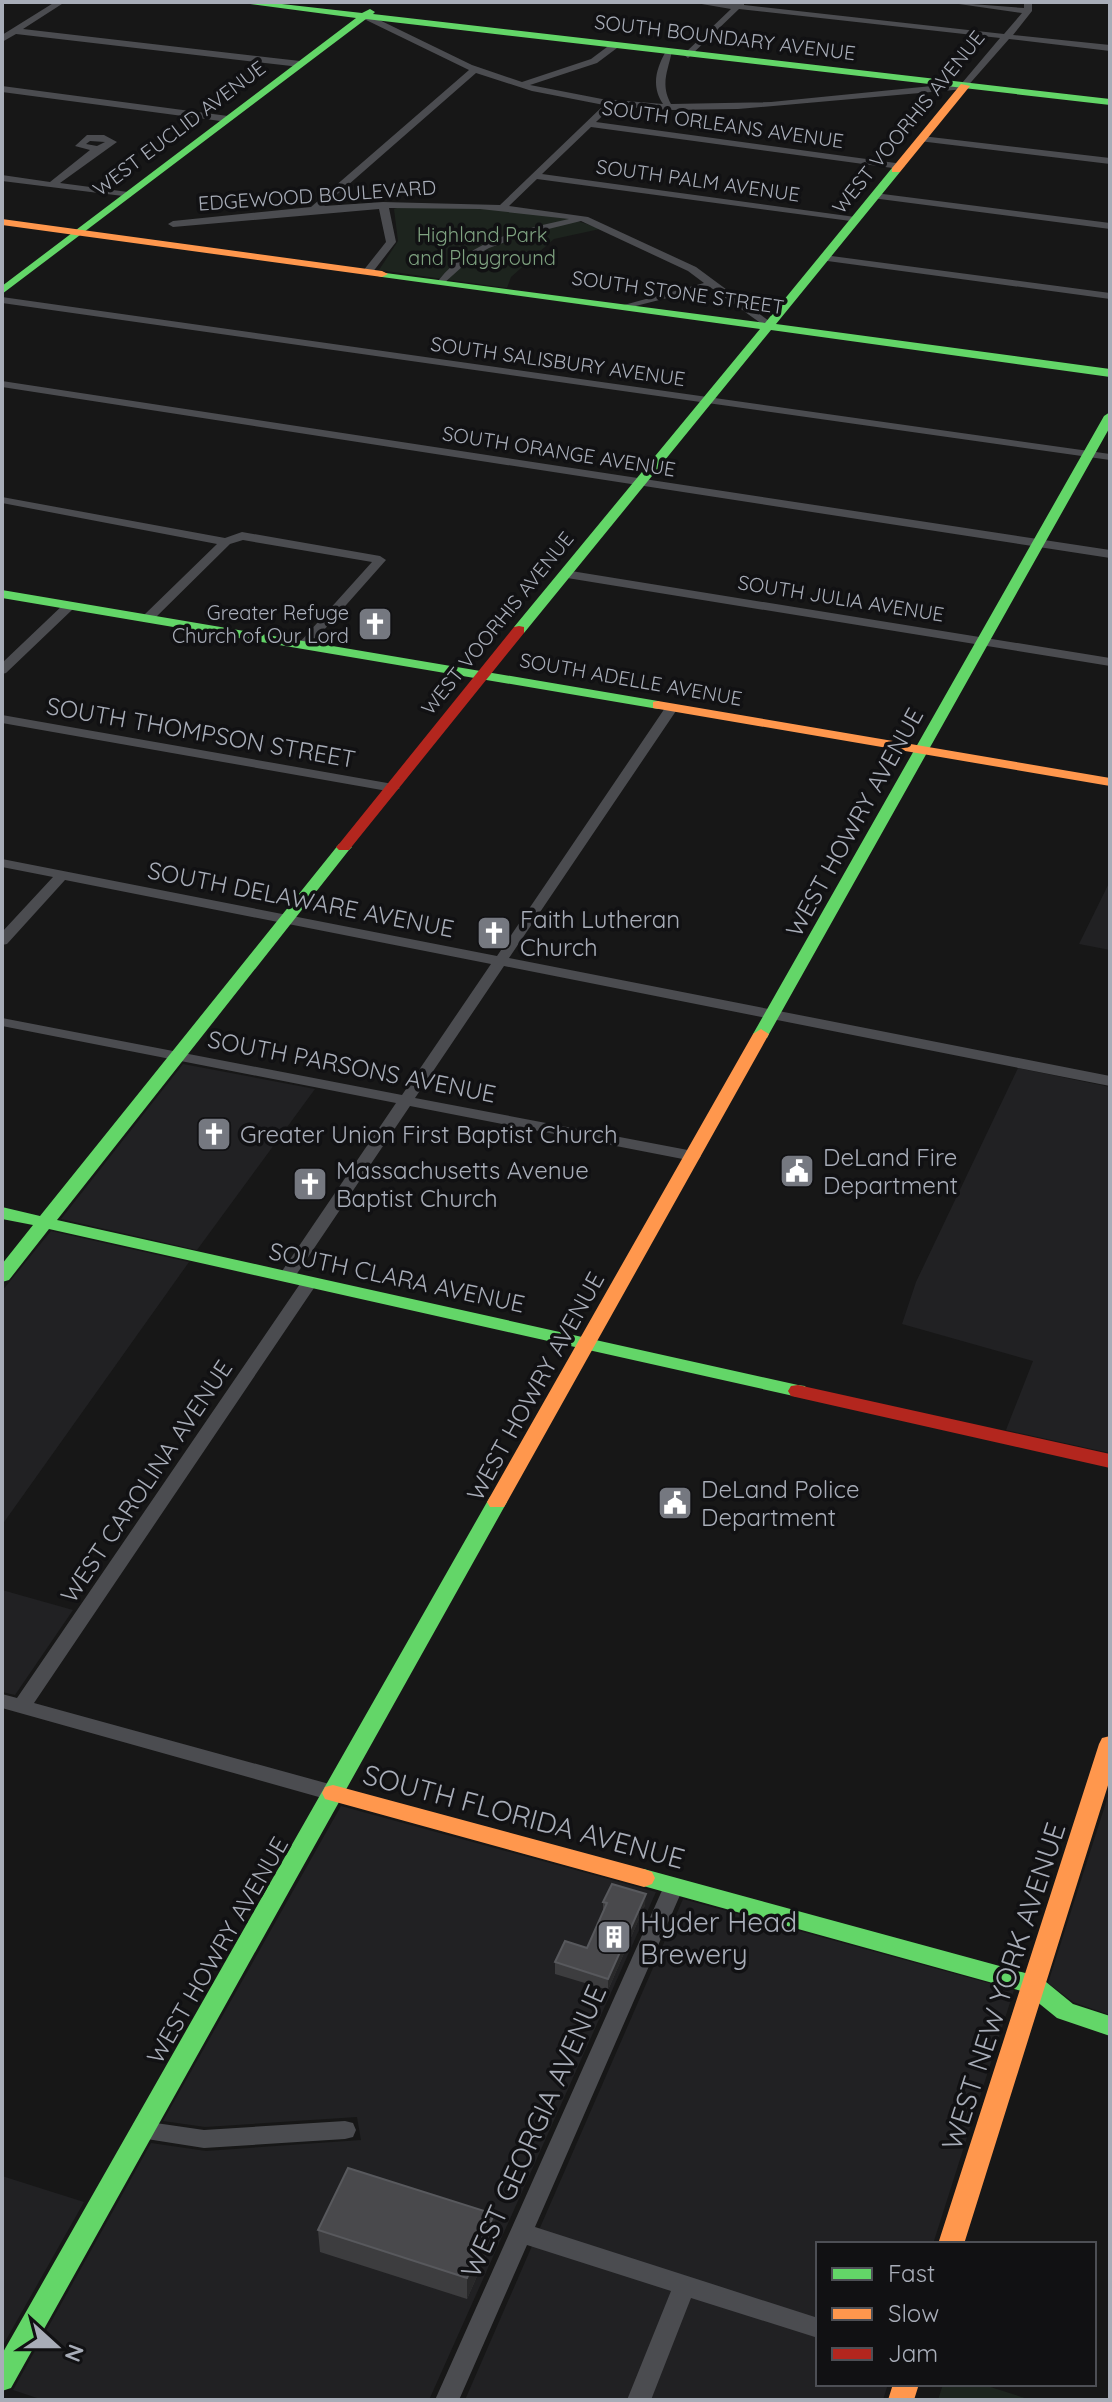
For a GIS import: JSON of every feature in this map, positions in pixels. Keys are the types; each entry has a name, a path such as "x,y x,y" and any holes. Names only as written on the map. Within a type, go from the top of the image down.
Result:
{"street":[{"path":"2,39 61,2"},
{"name":"SOUTH BOUNDARY AVENUE","path":"240,2 1110,102"},
{"name":"WEST EUCLID AVENUE","path":"2,291 384,2"},
{"path":"694,2 739,4 1110,48"},
{"path":"949,2 1028,6"},
{"path":"667,104 660,96 659,79 678,54 739,4"},
{"name":"WEST VOORHIS AVENUE","path":"2,1276 481,676 1007,37 1028,6"},
{"path":"365,16 475,69 520,85 612,102 768,106 922,87 965,86"},
{"path":"15,31 300,64"},
{"path":"520,85 594,61 614,46"},
{"path":"315,209 475,69"},
{"path":"2,89 228,119"},
{"path":"505,205 612,102"},
{"name":"SOUTH ORLEANS AVENUE","path":"590,124 900,166"},
{"path":"922,139 1110,161"},
{"path":"51,185 98,149"},
{"name":"SOUTH PALM AVENUE","path":"535,176 855,220"},
{"path":"2,178 128,195"},
{"path":"875,196 1110,226"},
{"path":"368,271 391,242 383,205"},
{"name":"EDGEWOOD BOULEVARD","path":"173,224 383,205 505,205 585,219 657,250 769,326"},
{"path":"443,281 454,265 479,248 529,231 585,219"},
{"name":"SOUTH STONE STREET","path":"2,222 1110,373"},
{"path":"824,258 1110,296"},
{"path":"628,307 711,284"},
{"name":"SOUTH SALISBURY AVENUE","path":"2,300 1110,457"},
{"name":"SOUTH ORANGE AVENUE","path":"2,384 1110,554"},
{"name":"WEST HOWRY AVENUE","path":"2,2379 1110,416"},
{"path":"2,500 226,542"},
{"path":"147,619 226,542 242,536 380,560 304,645"},
{"name":"SOUTH JULIA AVENUE","path":"565,574 1110,662"},
{"name":"SOUTH ADELLE AVENUE","path":"2,594 1110,782"},
{"path":"2,670 69,606"},
{"path":"286,1277 672,708"},
{"name":"SOUTH THOMPSON STREET","path":"2,719 393,788"},
{"name":"SOUTH DELAWARE AVENUE","path":"2,863 774,1012 1110,1081"},
{"path":"2,941 63,874"},
{"name":"SOUTH PARSONS AVENUE","path":"2,1022 693,1156"},
{"name":"SOUTH CLARA AVENUE","path":"2,1213 1110,1461"},
{"name":"WEST CAROLINA AVENUE","path":"12,1704 310,1282"},
{"name":"SOUTH FLORIDA AVENUE","path":"12,1704 1032,1984"},
{"name":"WEST NEW YORK AVENUE","path":"952,2242 1110,1744"},
{"name":"WEST GEORGIA AVENUE","path":"447,2400 674,1886"},
{"path":"1032,1984 1065,2011 1110,2026"},
{"path":"142,2130 204,2139 345,2130"},
{"path":"521,2233 816,2327"},
{"path":"639,2400 685,2285"}],"shaded area":[{"path":"1110,881 1110,950 1079,944"},
{"path":"183,1064 315,1089 197,1250 61,1219"},
{"path":"1018,1068 1110,1087 1110,1453 1006,1430 1033,1361 902,1324 916,1282"},
{"path":"51,1231 189,1262 2,1525 2,1291"},
{"path":"2,1590 73,1610 15,1695 2,1692"},
{"path":"1110,1790 1110,2015 1073,2002 1048,1983"},
{"path":"341,1806 656,1892 429,2400 43,2400 13,2390 151,2143 206,2151 361,2140 357,2117 205,2127 163,2121"},
{"path":"683,1899 1014,1990 934,2242 816,2242 816,2386 887,2386 883,2400 465,2400"},
{"path":"2,2176 84,2202 2,2347"}],"green space":[{"name":"Highland Park and Playground","path":"403,206 528,211 600,229 554,239 511,277 507,288 379,270 398,241 394,209"},
{"path":"942,2386 987,2386 1031,2400 938,2400"}],"building":[{"path":"612,1884 646,1894 608,1979 555,1962 565,1941 587,1948"},
{"path":"348,2168 494,2214 467,2278 318,2230"}],"traffic: fast":[{"path":"240,2 1110,102"},
{"path":"2,291 370,12"},
{"path":"519,630 896,170"},
{"path":"382,274 1110,373"},
{"path":"761,1034 1110,416"},
{"path":"2,594 658,705"},
{"path":"2,1276 344,847"},
{"path":"2,1213 798,1391"},
{"path":"2,2379 497,1502"},
{"path":"644,1878 1032,1984 1065,2011 1110,2026"}],"traffic: slow":[{"path":"896,170 965,86"},
{"path":"2,222 382,274"},
{"path":"658,705 1110,782"},
{"path":"497,1502 761,1034"},
{"path":"952,2242 1110,1744"},
{"path":"333,1793 644,1878"},
{"path":"901,2400 905,2386"}],"traffic: jam":[{"path":"344,847 519,630"},
{"path":"798,1391 1110,1461"}],"place":[{"name":"Greater Refuge Church of Our Lord","path":"375,624"},
{"name":"Faith Lutheran Church","path":"494,933"},
{"name":"Greater Union First Baptist Church","path":"214,1134"},
{"name":"DeLand Fire Department","path":"797,1171"},
{"name":"Massachusetts Avenue Baptist Church","path":"310,1184"},
{"name":"DeLand Police Department","path":"675,1503"},
{"name":"Hyder Head Brewery","path":"614,1937"}]}
